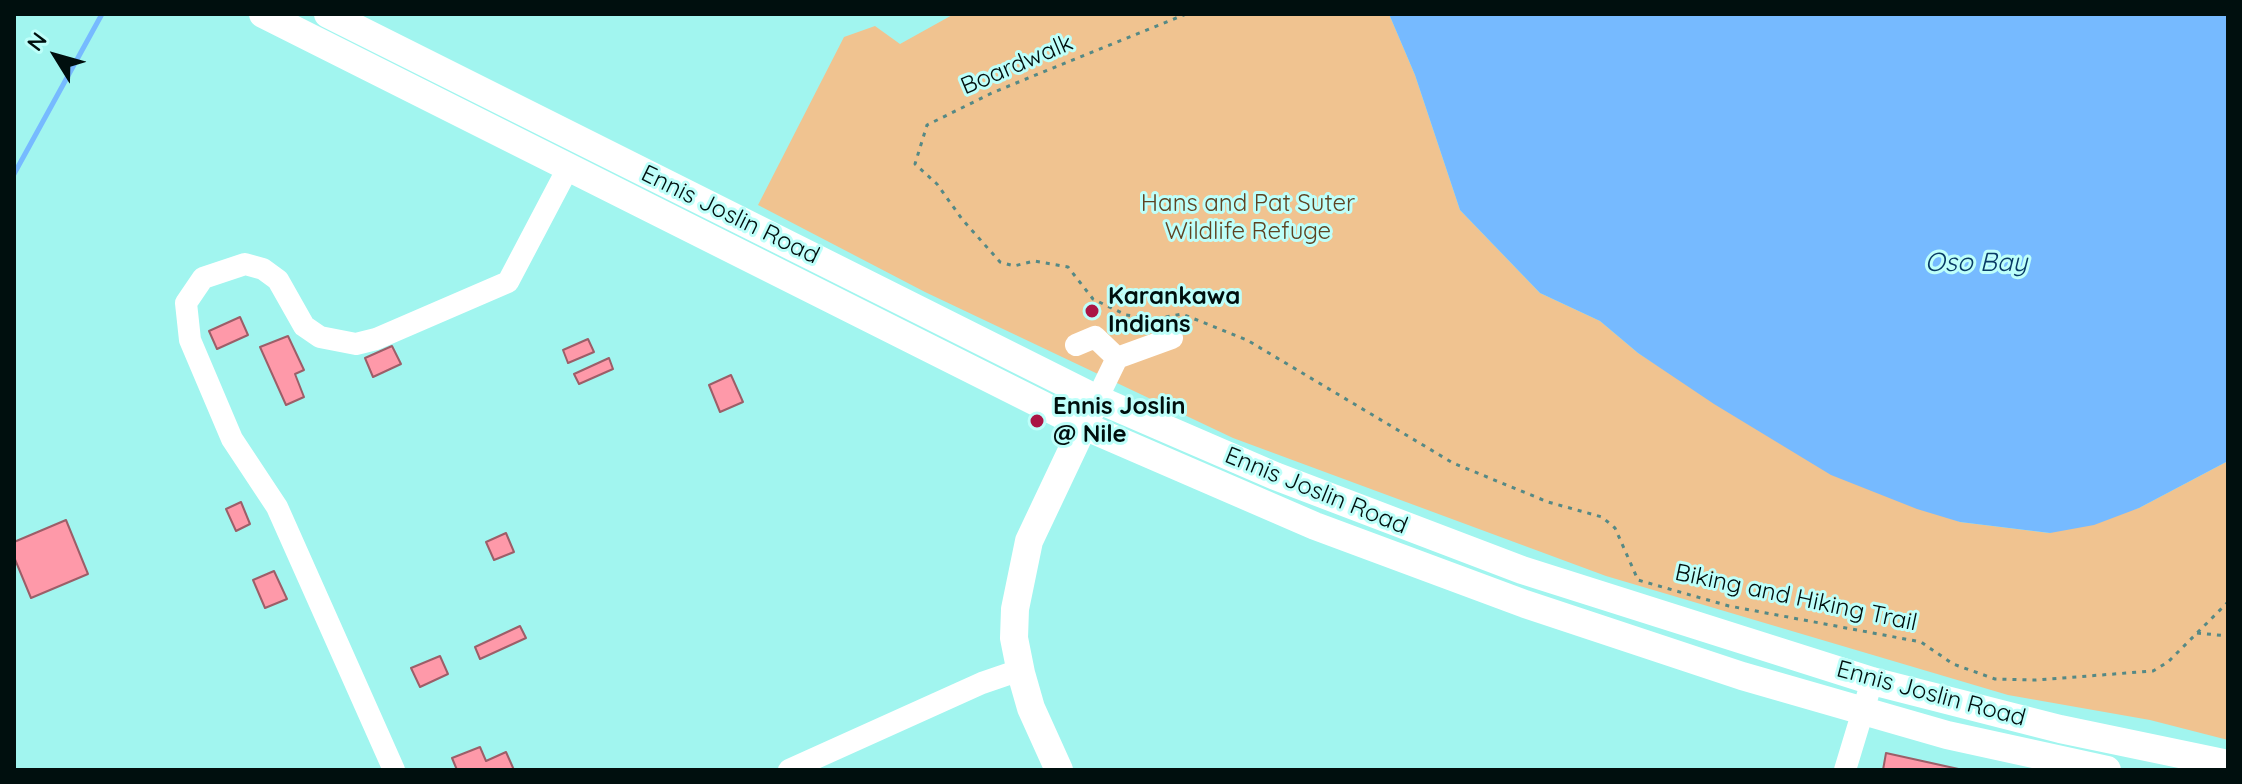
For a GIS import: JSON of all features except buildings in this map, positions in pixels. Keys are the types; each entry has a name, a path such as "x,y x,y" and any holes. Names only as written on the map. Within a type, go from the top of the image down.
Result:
{"main road":[{"name":"Ennis Joslin Road","path":"263,14 1084,426 1315,526 1525,604 1742,676 1947,735 2107,770"},
{"name":"Ennis Joslin Road","path":"328,14 1097,399 1275,476 1522,570 1872,681 2060,729 2228,764"},
{"path":"568,168 582,142"},
{"path":"1059,770 1031,708 1020,670 1014,638 1015,609 1029,541 1097,399"}],"street":[{"path":"394,770 277,507 232,439 190,340 186,303 203,278 245,264 263,269 278,280 304,326 320,337 356,344 376,339 508,282 568,168"},
{"path":"1076,345 1095,337 1117,358"},
{"path":"1097,399 1117,358 1172,338"},
{"path":"789,770 982,683 1020,670"},
{"path":"1845,770 1872,681"}],"path":[{"name":"Boardwalk","path":"937,184 915,164 927,125 994,92 1186,14"},
{"name":"Biking and Hiking Trail","path":"937,184 962,219 1000,262 1014,266 1034,261 1068,267 1093,299 1126,315 1155,319 1182,314 1247,340 1453,463 1548,502 1602,517 1615,528 1638,580 1729,606 1921,642 1953,664 1995,679 2076,679 2153,671 2168,662 2228,602"},
{"path":"2197,633 2228,636"}],"green space":[{"name":"Hans and Pat Suter Wildlife Refuge","path":"954,14 1389,14 1415,75 1460,210 1540,293 1600,321 1638,353 1793,451 1960,522 2049,533 2139,508 2228,461 2228,740 2150,720 2008,695 1606,576 1233,438 925,292 758,205 844,37 875,26 900,44"}],"water":[{"name":"Oso Bay","path":"1389,14 2228,14 2228,461 2139,508 2094,525 2050,533 1960,522 1917,509 1831,475 1714,404 1638,353 1600,321 1540,293 1460,210 1415,75"}],"waterway":[{"path":"14,174 102,14"}],"place":[{"name":"Karankawa Indians","path":"1092,311"},
{"name":"Ennis Joslin @ Nile","path":"1037,421"}]}
